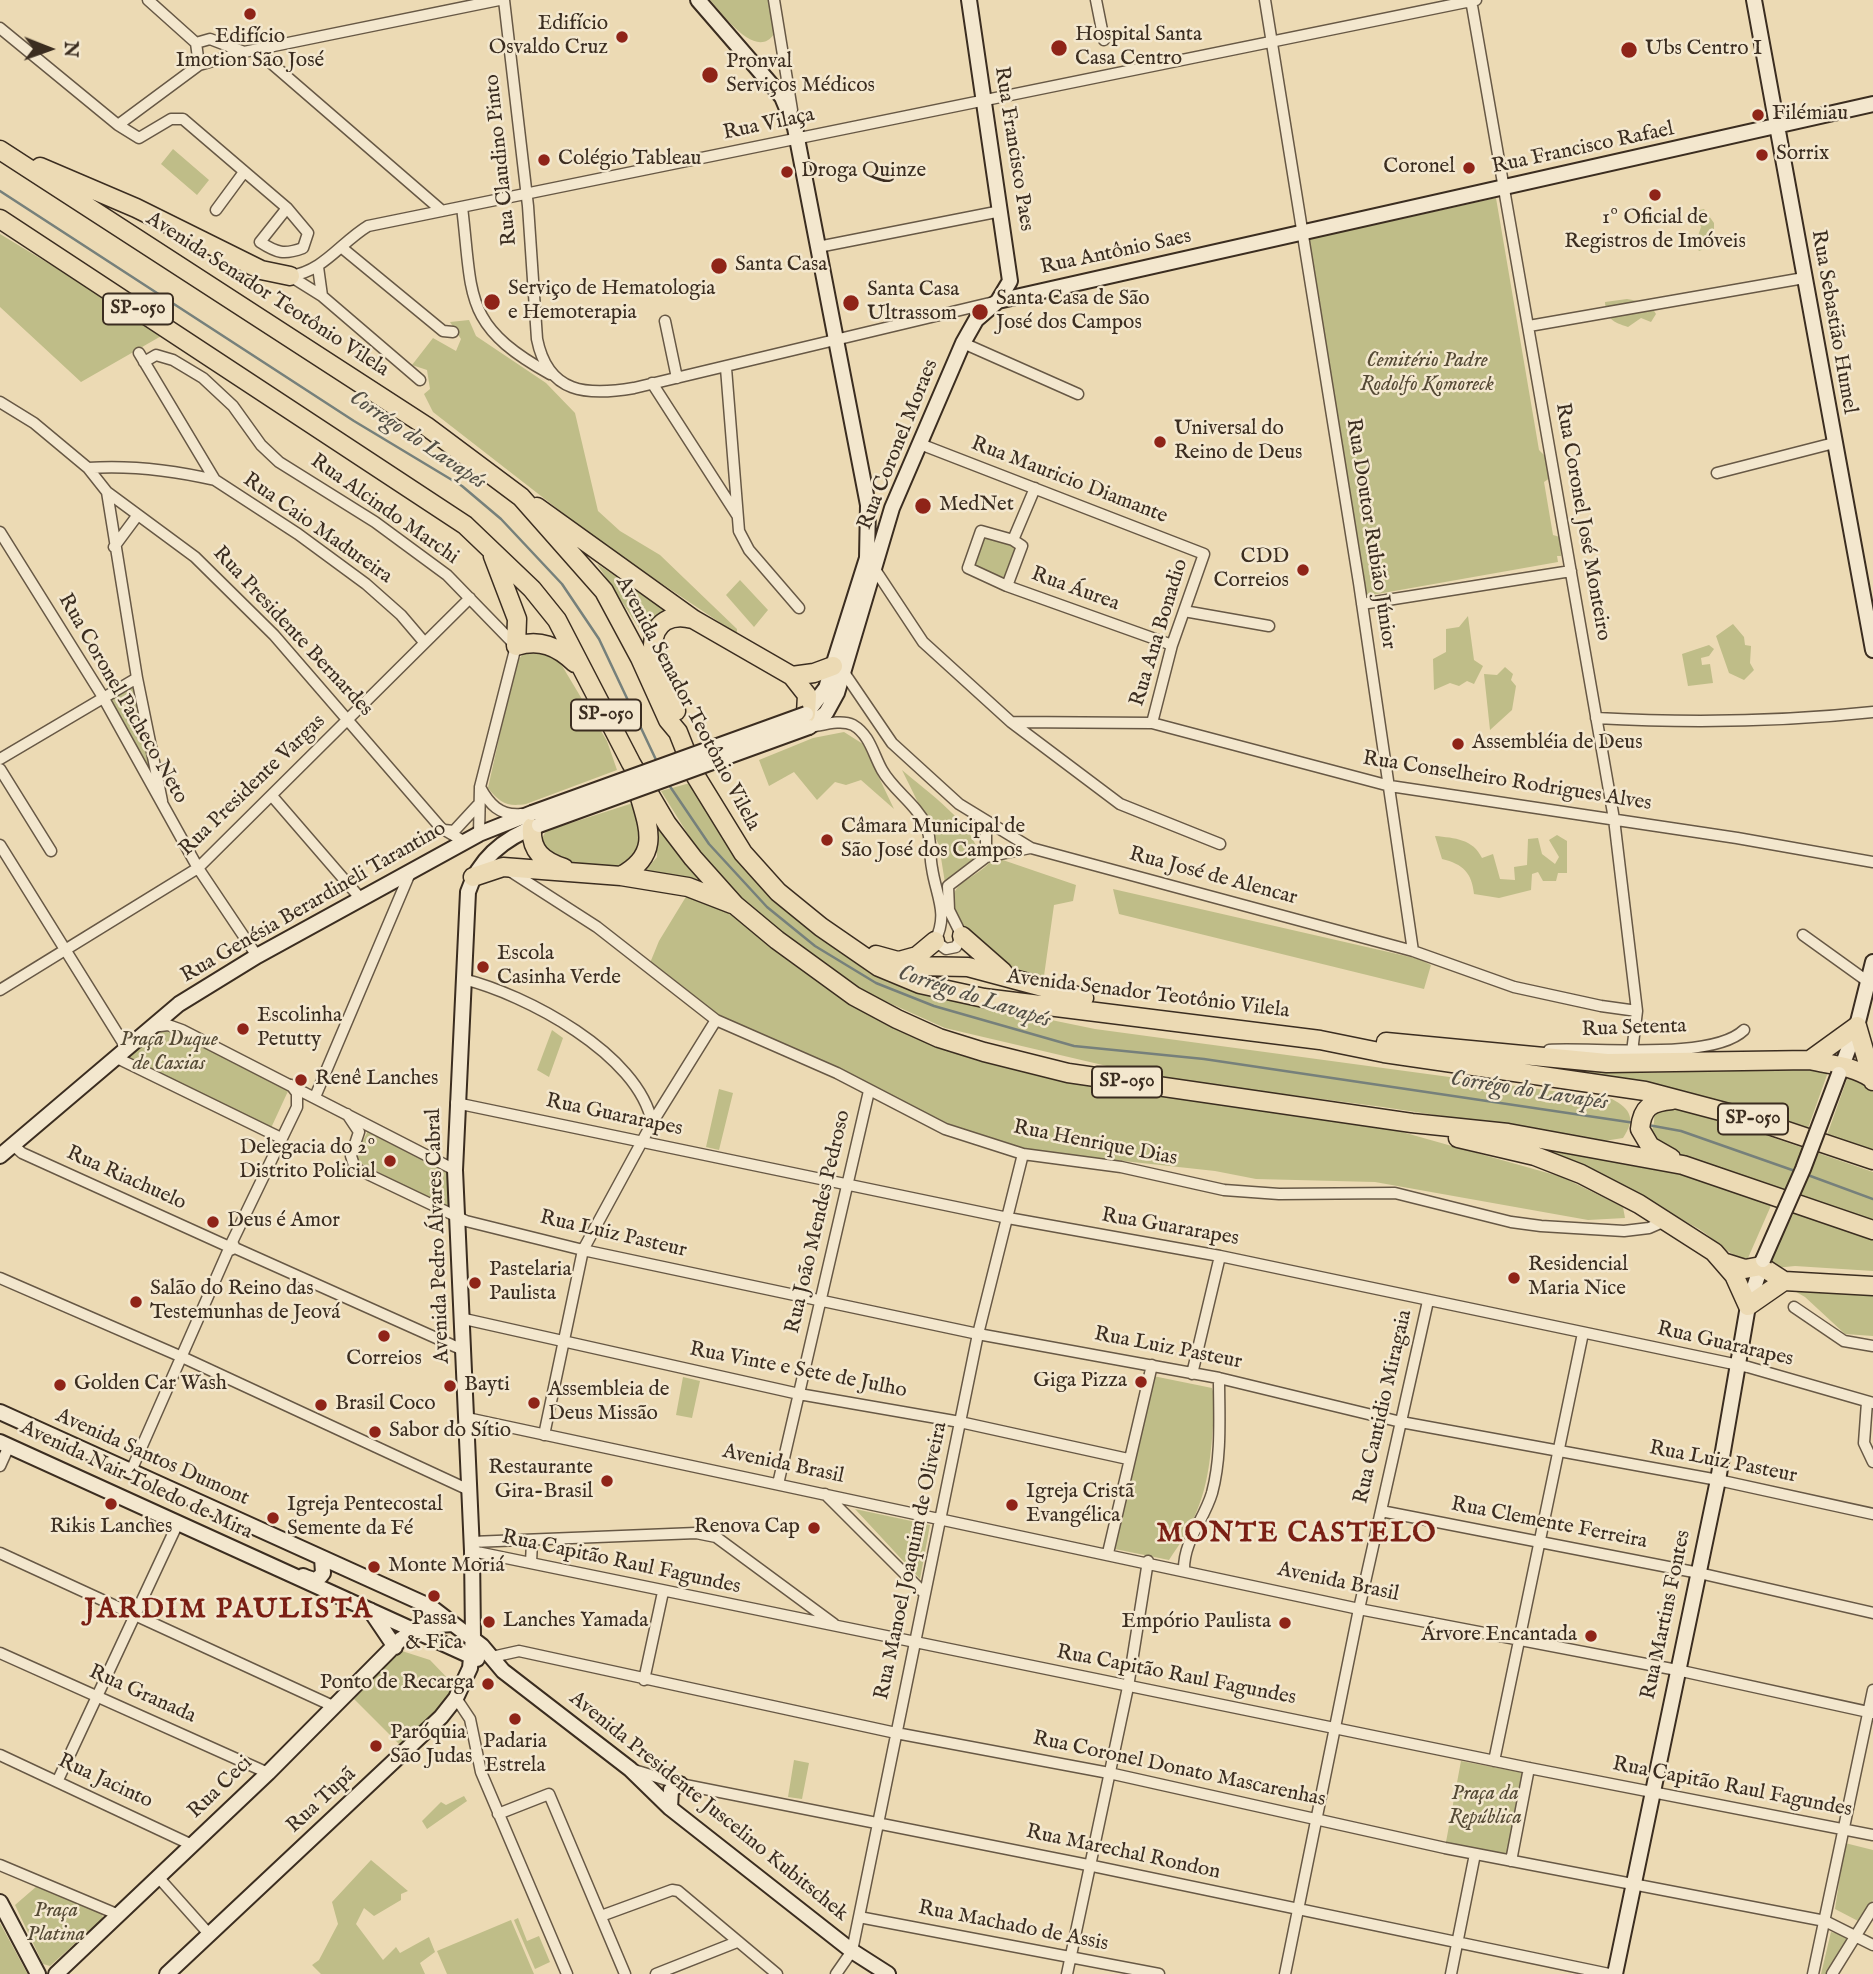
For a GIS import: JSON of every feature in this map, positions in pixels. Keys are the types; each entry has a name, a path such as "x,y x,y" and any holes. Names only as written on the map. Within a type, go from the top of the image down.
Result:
{"highway":[{"path":"7,153 94,188 261,270 290,276"},
{"name":"Avenida Senador Teotônio Vilela","path":"7,153 426,426 521,497 604,591 640,658 668,720 678,732 695,775 743,853 778,892 848,947 879,967 920,984 984,998 1320,1040 1384,1054 1631,1088 1794,1132 1873,1160"},
{"name":"SP-050","path":"0,219 465,525 532,589 556,620 631,763 667,824 735,905 777,940 855,996 939,1038 1068,1073 1412,1123 1508,1133 1683,1165 1873,1230"},
{"path":"521,497 693,619 792,676 807,695 808,721"},
{"path":"489,547 507,587 517,619 516,646 544,643 561,650 581,667"},
{"path":"678,732 675,710 653,638 656,628 665,620 693,619"},
{"path":"792,676 838,668"},
{"path":"621,876 640,866 649,846 649,827 631,763"},
{"path":"534,822 533,844 538,853 548,862 577,872"},
{"path":"472,877 503,867 621,876 688,887 735,905"},
{"path":"962,936 987,961 1024,985"},
{"path":"899,961 916,956 935,941"},
{"path":"848,947 916,966 968,967 1024,985 1144,1010 1168,1021"},
{"path":"1810,1060 1858,1020 1872,1080"},
{"path":"1320,1040 1385,1042 1636,1064 1810,1060 1841,1070 1855,1069 1872,1080"},
{"path":"1678,1099 1653,1102 1645,1108 1640,1124 1650,1146 1683,1165"},
{"path":"1412,1123 1448,1136 1535,1156 1581,1174 1639,1204 1704,1245 1726,1263 1745,1269 1762,1263 1784,1281 1873,1286"},
{"path":"1726,1263 1748,1306 1784,1281"}],"main road":[{"path":"472,877 489,854 534,822 808,721 838,668 867,558 868,505 796,133 782,97 698,0"},
{"name":"Rua Francisco Paes","path":"970,0 1010,281 998,302"},
{"name":"Rua Sebastião Humel","path":"1754,0 1873,650"},
{"name":"Rua Francisco Rafael","path":"1303,234 1873,104"},
{"name":"Rua Antônio Saes","path":"998,302 1303,234"},
{"name":"Rua Coronel Moraes","path":"838,668 874,568 892,508 963,343 976,320 998,302"},
{"path":"868,505 876,514 892,508"},
{"name":"Rua Genésia Berardineli Tarantino","path":"0,1154 179,1004 257,956 479,834 534,822"},
{"name":"Avenida Pedro Álvares Cabral","path":"472,877 468,892 456,1103 455,1170 472,1547 473,1638"},
{"path":"1841,1070 1873,962"},
{"name":"Rua Martins Fontes","path":"1612,1974 1699,1573 1748,1306 1762,1263 1841,1070"},
{"name":"Avenida Santos Dumont","path":"0,1412 322,1558 418,1598 473,1638"},
{"name":"Avenida Nair Toledo de Mira","path":"5,1444 370,1609"},
{"path":"74,1475 76,1460 88,1452"},
{"path":"278,1569 312,1580 323,1573 322,1558"},
{"path":"370,1609 472,1656"},
{"path":"370,1609 395,1647"},
{"path":"413,1630 435,1623 453,1624"},
{"name":"Rua Ceci","path":"57,1973 268,1773 413,1630"},
{"name":"Rua Tupã","path":"167,1974 441,1717 456,1698 470,1668 473,1638"},
{"name":"Avenida Presidente Juscelino Kubitschek","path":"473,1638 503,1671"},
{"name":"Avenida Presidente Juscelino Kubitschek","path":"472,1656 503,1671 630,1769 670,1808 852,1951 888,1974"},
{"path":"670,1808 671,1790 680,1784"},
{"path":"0,1902 38,1974"}],"street":[{"path":"148,0 196,43 200,65"},
{"path":"118,125 200,65 244,52 501,0"},
{"name":"Rua Claudino Pinto","path":"501,0 526,193 537,339 541,358 554,376"},
{"path":"774,0 796,133"},
{"path":"1096,0 1104,40"},
{"name":"Rua Doutor Rubião Júnior","path":"1265,0 1362,604 1413,951"},
{"name":"Rua Vilaça","path":"290,276 308,274 368,226 796,133 984,99 1473,0"},
{"name":"Rua Coronel José Monteiro","path":"1473,0 1503,187 1614,819 1637,1011 1632,1052"},
{"path":"0,28 118,125 139,138 171,119 183,119 287,208 308,233 303,248 289,254 277,253 260,242 287,208"},
{"path":"196,43 210,39 244,52"},
{"path":"256,50 442,210"},
{"path":"216,210 244,172"},
{"path":"461,206 474,306 504,346 580,390 606,393 652,383 737,515"},
{"path":"818,247 1001,211"},
{"path":"341,247 443,331 453,332"},
{"path":"318,267 322,296"},
{"path":"290,276 322,296 420,380"},
{"path":"1529,326 1804,278"},
{"name":"Rua Antônio Saes","path":"652,383 726,368 998,302"},
{"path":"665,321 677,378"},
{"path":"963,343 1078,394"},
{"name":"Rua Alcindo Marchi","path":"142,357 156,355 173,360 203,378 233,406 261,445 279,462 417,552 447,575 516,646"},
{"name":"Rua Caio Madureira","path":"142,357 215,480"},
{"path":"726,368 737,515 743,540 799,608"},
{"name":"Rua Presidente Bernardes","path":"0,402 34,422 89,468 107,492 195,557 274,635 441,828"},
{"path":"1717,473 1834,443"},
{"name":"Rua Mauricio Diamante","path":"920,444 1204,554"},
{"name":"Rua Caio Madureira","path":"89,468 124,466 173,471 215,480 298,534 366,584 401,615 424,642"},
{"path":"1007,586 1022,546 1013,540 1035,488"},
{"path":"107,492 137,678 165,813"},
{"path":"114,547 137,516"},
{"name":"Rua Áurea","path":"1013,540 981,531 968,568 1007,586 1172,645"},
{"name":"Rua Coronel Pacheco Neto","path":"0,532 103,697 165,813 198,868 257,956"},
{"name":"Rua Ana Bonadio","path":"1152,723 1172,645 1204,554"},
{"path":"874,568 923,642 1011,722 1121,804 1220,844"},
{"path":"1362,604 1571,571"},
{"name":"Rua Presidente Vargas","path":"0,990 198,868 470,598"},
{"path":"1184,611 1269,626"},
{"path":"479,834 480,787 516,646"},
{"name":"Rua José de Alencar","path":"838,668 892,743 959,804 986,823 1031,848 1413,951 1527,991 1637,1011"},
{"path":"0,759 137,678"},
{"path":"1596,718 1762,722 1873,712"},
{"path":"808,721 846,723 858,729 870,744 886,776 926,825 932,869 943,914 935,941 943,947 953,949 962,936 949,910 948,886 986,857 1031,848"},
{"name":"Rua Conselheiro Rodrigues Alves","path":"1011,722 1152,723 1390,786 1614,819 1873,862"},
{"path":"870,744 878,740 892,743"},
{"path":"0,769 51,851"},
{"path":"480,787 497,809 534,822"},
{"path":"272,796 361,899"},
{"path":"441,828 454,831 478,805"},
{"path":"986,823 986,857"},
{"path":"441,828 465,842"},
{"path":"441,828 444,854"},
{"path":"0,845 65,948 122,1054 281,1138"},
{"name":"Rua Henrique Dias","path":"503,867 597,927 716,1020 837,1073 945,1129 1023,1154 1121,1167 1224,1190 1279,1194 1395,1193 1510,1222 1635,1231 1665,1221"},
{"path":"315,1097 410,873"},
{"path":"1803,935 1867,981"},
{"path":"463,979 522,1000 575,1031 631,1080 648,1108 652,1123"},
{"path":"1858,1020 1873,1000"},
{"path":"544,1435 583,1250 652,1123 716,1020"},
{"path":"152,1028 167,1025 182,1030 455,1170"},
{"name":"Rua Setenta","path":"1521,1056 1558,1050 1632,1052 1723,1043 1744,1030"},
{"path":"131,1471 298,1100 290,1085"},
{"name":"Rua João Mendes Pedroso","path":"778,1484 820,1300 850,1185 869,1091"},
{"name":"Rua Guararapes","path":"456,1103 1008,1218 1220,1256 1738,1365 1870,1403"},
{"path":"347,1114 358,1128 358,1140"},
{"path":"358,1140 368,1132 381,1131"},
{"name":"Rua Luiz Pasteur","path":"358,1140 351,1156 355,1168 456,1217 583,1250 978,1334 1219,1378 1401,1422 1558,1453 1717,1480 1873,1514"},
{"name":"Rua Riachuelo","path":"13,1145 22,1153 463,1350"},
{"name":"Rua Manoel Joaquim de Oliveira","path":"836,1974 852,1951 978,1334 1023,1154"},
{"path":"1635,1231 1640,1221 1639,1204"},
{"path":"1192,1374 1220,1256"},
{"path":"0,1278 182,1357 469,1490"},
{"name":"Rua Cantidio Miragaia","path":"1285,1974 1359,1609 1428,1301"},
{"path":"1794,1307 1844,1341 1873,1346"},
{"name":"Rua Vinte e Sete de Julho","path":"460,1318 799,1394 960,1422 1128,1459"},
{"path":"1494,1761 1583,1333"},
{"path":"1108,1553 1152,1365"},
{"path":"1184,1569 1187,1544 1211,1495 1217,1467 1219,1378"},
{"path":"1870,1403 1864,1443 1873,1462"},
{"name":"Avenida Brasil","path":"467,1418 1148,1561 1359,1609 1677,1670 1870,1713"},
{"path":"0,1466 5,1444"},
{"path":"824,1494 924,1593"},
{"name":"Rua Clemente Ferreira","path":"1381,1511 1699,1573 1873,1613"},
{"path":"58,1780 178,1523"},
{"path":"472,1547 532,1541 696,1533 716,1537 837,1627"},
{"path":"531,1563 532,1541"},
{"name":"Rua Capitão Raul Fagundes","path":"472,1547 663,1592 1873,1835"},
{"path":"0,1553 335,1707"},
{"path":"1067,1974 1088,1865 1128,1687 1148,1561"},
{"path":"644,1680 663,1592"},
{"name":"Rua Coronel Donato Mascarenhas","path":"492,1657 519,1651 896,1733 1109,1773 1475,1854 1825,1921 1873,1945"},
{"name":"Rua Granada","path":"0,1653 268,1773"},
{"path":"1813,1974 1873,1690"},
{"path":"456,1698 470,1719 481,1772 568,1974"},
{"name":"Rua Jacinto","path":"0,1755 192,1845"},
{"path":"1511,1861 1529,1768"},
{"name":"Rua Marechal Rondon","path":"630,1769 680,1784 1088,1865 1612,1974"},
{"path":"498,1814 549,1794 625,1974"},
{"path":"1451,1974 1475,1854"},
{"path":"0,1865 119,1915"},
{"path":"159,1878 209,1934"},
{"path":"601,1916 672,1890 777,1974"},
{"path":"1832,1974 1873,1908"},
{"name":"Rua Machado de Assis","path":"859,1917 1159,1974"},
{"path":"656,1974 737,1942"}],"green space":[{"path":"710,0 768,0 774,34 767,41 749,39 731,24"},
{"path":"173,149 209,180 197,195 161,164"},
{"name":"Cemitério Padre Rodolfo Komoreck","path":"1496,198 1539,450 1546,457 1550,478 1544,482 1553,535 1560,537 1561,556 1557,556 1558,562 1366,596 1306,240"},
{"path":"1704,209 1714,223 1714,245 1699,251 1695,245 1701,227 1695,211"},
{"path":"0,234 163,335 81,382 0,307"},
{"path":"1627,299 1649,303 1656,314 1651,322 1641,318 1628,327 1611,319 1605,302"},
{"path":"469,320 476,336 546,383 575,413 598,511 620,531 660,555 737,629 737,634 604,545 433,412 424,394 430,389 427,370 412,365 433,338 456,351 461,339 450,322"},
{"path":"982,535 1018,547 1006,578 971,566"},
{"path":"597,564 677,616 654,619 643,634"},
{"path":"740,580 768,610 754,627 726,595"},
{"path":"1468,616 1474,660 1483,666 1474,684 1467,681 1459,686 1450,683 1434,690 1433,659 1446,652 1446,629 1459,627"},
{"path":"1733,624 1744,637 1745,645 1751,646 1750,663 1754,670 1744,680 1729,673 1716,636"},
{"path":"1709,645 1714,649 1709,656 1701,658 1702,665 1710,664 1713,683 1688,686 1682,654"},
{"path":"527,650 541,650 558,659 607,741 617,770 526,804 514,805 500,800 488,788 516,662"},
{"path":"1505,667 1513,674 1511,680 1516,686 1512,710 1490,730 1484,674 1497,675"},
{"path":"134,687 157,793 104,703"},
{"path":"844,732 863,744 894,809 861,780 846,785 835,782 817,800 794,772 769,786 759,760 813,738"},
{"path":"902,770 960,821 976,845 979,857 945,883 939,845"},
{"path":"690,783 741,864 819,932 954,1000 1095,1029 1612,1099 1630,1115 1627,1131 1623,1138 1604,1141 1383,1107 1158,1078 945,1028 858,989 740,901 699,852 661,791"},
{"path":"633,803 641,835 636,858 621,868 571,862 544,853 541,840 546,831"},
{"path":"656,826 710,884 642,875 657,857"},
{"path":"1557,835 1567,841 1567,873 1558,873 1556,881 1543,881 1538,872 1532,874 1531,890 1499,898 1474,894 1471,880 1465,870 1442,859 1435,836 1468,843 1482,858 1493,854 1500,879 1515,880 1514,867 1527,865 1528,839 1538,838 1542,854 1555,864 1559,857 1549,840"},
{"path":"994,857 1076,885 1073,901 1054,905 1043,983 1031,979 981,946 956,916 952,901 957,888"},
{"path":"1113,889 1419,959 1431,965 1424,989 1119,914"},
{"path":"687,895 727,907 940,1040 1149,1091 1395,1130 1562,1177 1623,1207 1625,1218 1588,1220 1375,1182 1256,1179 1215,1171 1023,1150 946,1126 717,1017 650,963 659,941"},
{"name":"Praça Duque de Caxias","path":"167,1027 289,1089 271,1128 127,1058"},
{"path":"552,1030 563,1038 549,1077 537,1070"},
{"path":"1474,1062 1640,1073 1820,1069 1828,1072 1807,1131"},
{"path":"1855,1076 1873,1092 1873,1155 1826,1138 1847,1079"},
{"path":"719,1089 733,1093 719,1150 706,1147"},
{"path":"1649,1095 1873,1172 1873,1228 1641,1146 1650,1134 1654,1122"},
{"path":"368,1131 451,1174 449,1204 445,1207 353,1159"},
{"path":"1522,1143 1680,1172 1773,1201 1748,1258 1742,1258 1699,1229 1655,1205"},
{"path":"1797,1207 1873,1235 1873,1271 1795,1266 1775,1268 1770,1259"},
{"path":"1784,1285 1873,1290 1873,1336 1845,1334 1805,1297"},
{"path":"1153,1376 1212,1388 1215,1398 1212,1443 1201,1501 1183,1539 1169,1560 1115,1549"},
{"path":"683,1377 700,1381 692,1418 676,1415"},
{"path":"855,1509 930,1525 920,1579"},
{"path":"402,1651 430,1660 456,1687 448,1700 404,1749 354,1699 395,1654"},
{"path":"794,1760 809,1763 802,1799 788,1797"},
{"name":"Praça da República","path":"1461,1761 1524,1773 1507,1855 1446,1842"},
{"path":"464,1796 467,1801 427,1829 422,1821 441,1802 446,1805"},
{"path":"1845,1843 1873,1850 1873,1900 1860,1922 1835,1909"},
{"path":"371,1860 408,1891 401,1894 401,1900 374,1916 364,1908 356,1924 383,1960 396,1947 400,1953 429,1937 435,1952 420,1963 425,1974 321,1974 312,1965 319,1960 338,1924 332,1902"},
{"name":"Praça Platina","path":"37,1886 102,1914 103,1918 50,1966 43,1964 15,1905"},
{"path":"518,1918 527,1941 539,1936 550,1962 535,1969 514,1920"},
{"path":"511,1920 534,1974 447,1974 437,1951"},
{"path":"0,1923 27,1973 28,1974 0,1974"},
{"path":"1831,1932 1853,1937 1828,1974 1821,1974"}],"waterway":[{"name":"Corrégo do Lavapés","path":"0,191 354,421 462,486 501,519 562,584 599,639 658,764"},
{"name":"Corrégo do Lavapés","path":"667,782 709,844 767,907 815,946 876,983 934,1006 1074,1046 1204,1059 1635,1123"},
{"name":"Corrégo do Lavapés","path":"1648,1125 1681,1131 1795,1171"},
{"name":"Corrégo do Lavapés","path":"1805,1174 1873,1199"}],"place":[{"name":"Edifício Imotion São José","path":"250,14"},
{"name":"Edifício Osvaldo Cruz","path":"622,37"},
{"name":"Hospital Santa Casa Centro","path":"1059,48"},
{"name":"Ubs Centro I","path":"1629,50"},
{"name":"Pronval Serviços Médicos","path":"710,75"},
{"name":"Filémiau","path":"1758,115"},
{"name":"Sorrix","path":"1762,155"},
{"name":"Colégio Tableau","path":"544,160"},
{"name":"Coronel","path":"1469,168"},
{"name":"Droga Quinze","path":"787,172"},
{"name":"1º Oficial de Registros de Imóveis","path":"1655,195"},
{"name":"Santa Casa","path":"719,266"},
{"name":"Serviço de Hematologia e Hemoterapia","path":"492,302"},
{"name":"Santa Casa Ultrassom","path":"851,303"},
{"name":"Santa Casa de São José dos Campos","path":"980,312"},
{"name":"Universal do Reino de Deus","path":"1160,442"},
{"name":"MedNet","path":"923,506"},
{"name":"CDD Correios","path":"1303,570"},
{"name":"Assembléia de Deus","path":"1458,744"},
{"name":"Câmara Municipal de São José dos Campos","path":"827,840"},
{"name":"Escola Casinha Verde","path":"483,967"},
{"name":"Escolinha Petutty","path":"243,1029"},
{"name":"Renê Lanches","path":"301,1080"},
{"name":"Delegacia do 2º Distrito Policial","path":"390,1161"},
{"name":"Deus é Amor","path":"213,1222"},
{"name":"Residencial Maria Nice","path":"1514,1278"},
{"name":"Pastelaria Paulista","path":"475,1283"},
{"name":"Salão do Reino das Testemunhas de Jeová","path":"136,1302"},
{"name":"Correios","path":"384,1336"},
{"name":"Giga Pizza","path":"1141,1382"},
{"name":"Golden Car Wash","path":"60,1385"},
{"name":"Bayti","path":"450,1386"},
{"name":"Assembleia de Deus Missão","path":"534,1403"},
{"name":"Brasil Coco","path":"321,1405"},
{"name":"Sabor do Sítio","path":"375,1432"},
{"name":"Restaurante Gira-Brasil","path":"607,1481"},
{"name":"Rikis Lanches","path":"111,1504"},
{"name":"Igreja Cristã Evangélica","path":"1012,1505"},
{"name":"Igreja Pentecostal Semente da Fé","path":"273,1518"},
{"name":"Renova Cap","path":"814,1528"},
{"name":"Monte Moriá","path":"374,1567"},
{"name":"Passa & Fica","path":"434,1596"},
{"name":"Lanches Yamada","path":"489,1622"},
{"name":"Empório Paulista","path":"1285,1623"},
{"name":"Árvore Encantada","path":"1591,1636"},
{"name":"Ponto de Recarga","path":"488,1684"},
{"name":"Padaria Estrela","path":"515,1719"},
{"name":"Paróquia São Judas","path":"376,1746"}],"district":[{"name":"MONTE CASTELO","path":"1297,1535"},
{"name":"JARDIM PAULISTA","path":"229,1611"}]}
